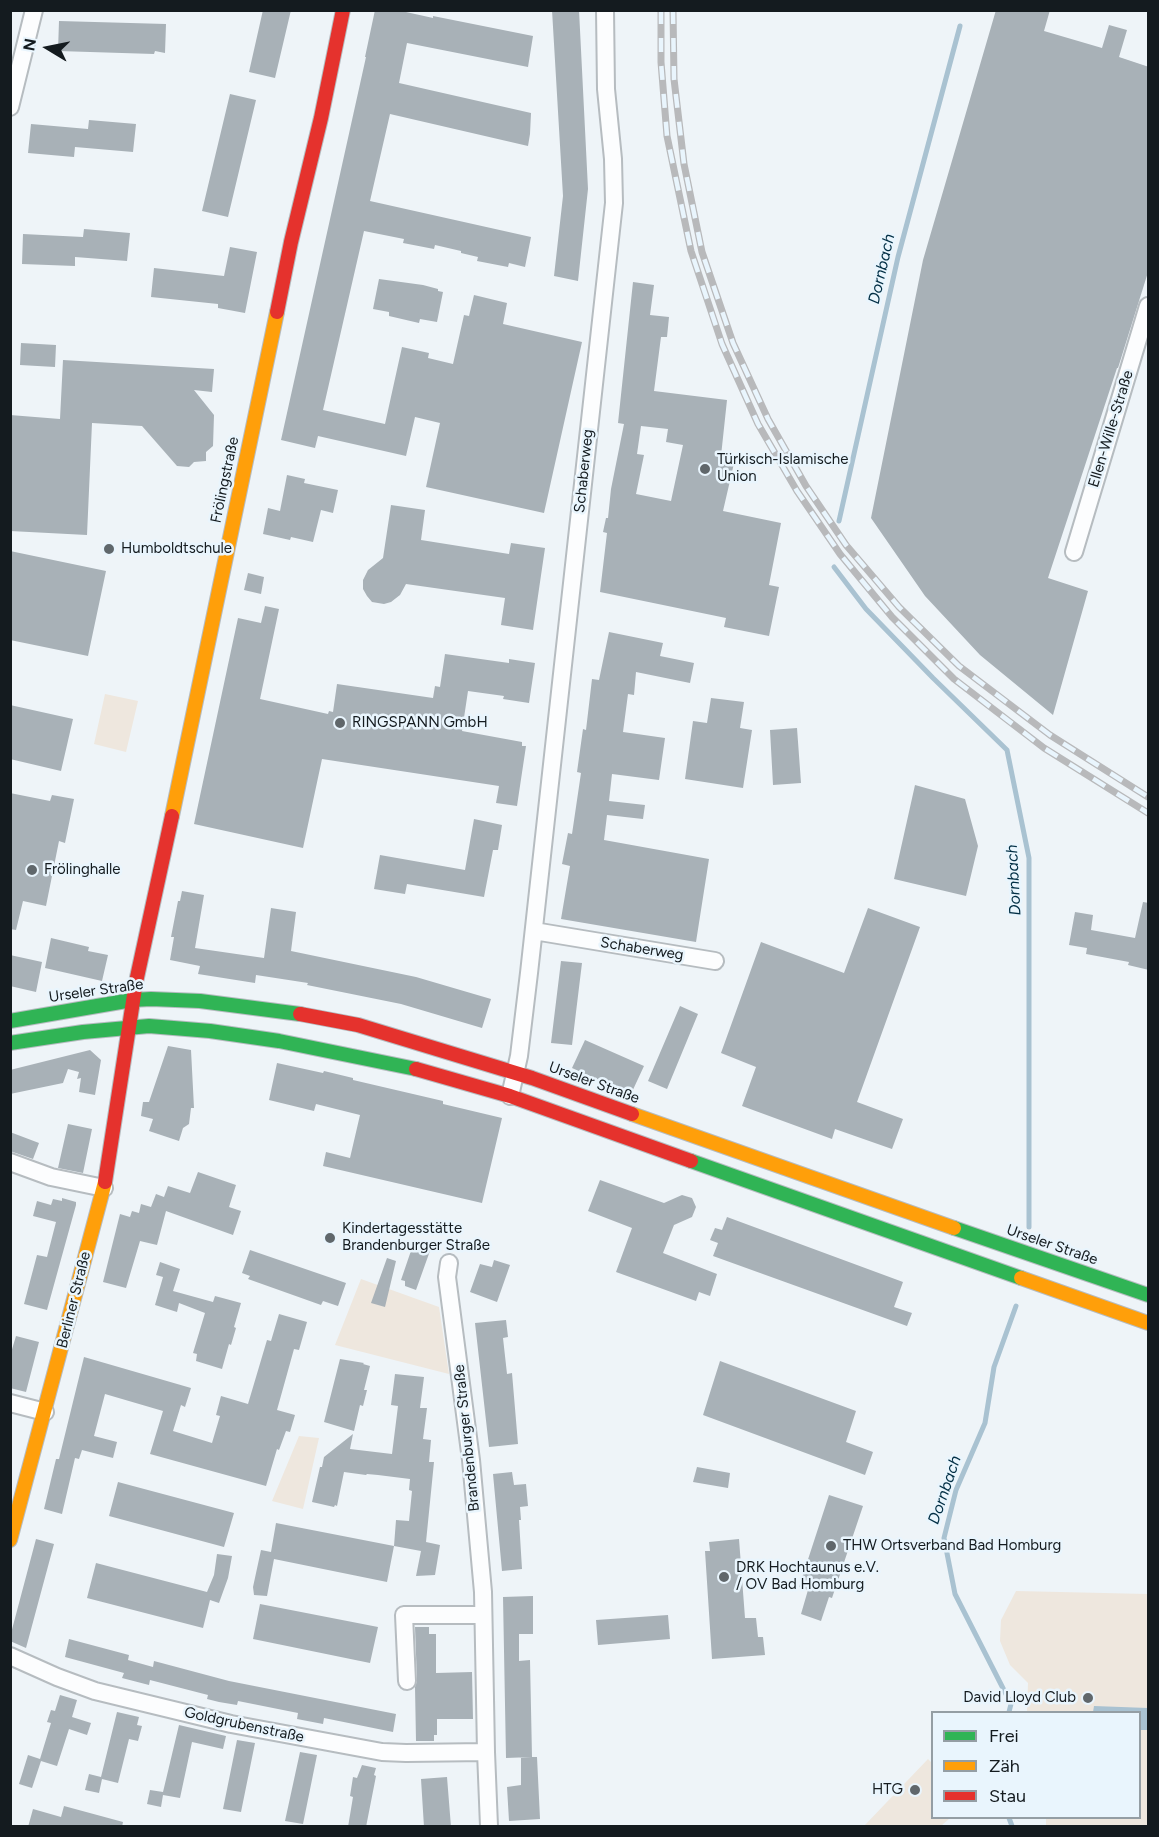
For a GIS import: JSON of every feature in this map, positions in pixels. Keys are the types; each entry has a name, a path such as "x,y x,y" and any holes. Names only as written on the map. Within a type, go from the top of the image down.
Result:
{"street":[{"path":"10,107 34,10"},
{"name":"Frölingstraße","path":"129,1027 132,1000 291,242 321,118 343,10"},
{"name":"Schaberweg","path":"510,1096 519,1056 534,931 615,189 606,89 605,10"},
{"name":"Ellen-Wille-Straße","path":"1074,552 1149,306"},
{"name":"Schaberweg","path":"534,931 715,961"},
{"name":"Urseler Straße","path":"10,1021 132,1000 151,999 200,1001 283,1011 358,1025 515,1073 886,1205 1149,1295"},
{"path":"10,1043 83,1032 149,1026 210,1031 340,1052 404,1066 510,1096 1149,1323"},
{"name":"Berliner Straße","path":"10,1540 104,1188 129,1027"},
{"path":"10,1162 51,1177 104,1188"},
{"name":"Brandenburger Straße","path":"449,1263 447,1277 471,1460 483,1615 489,1827"},
{"path":"10,1403 45,1412"},
{"path":"407,1681 404,1615 483,1615"},
{"name":"Goldgrubenstraße","path":"10,1656 95,1691 242,1726 382,1752 406,1754 486,1752"}],"shaded area":[{"path":"105,694 138,701 126,752 94,744"},
{"path":"361,1279 439,1307 449,1374 335,1345"},
{"path":"299,1436 319,1438 303,1509 272,1501"},
{"name":"David Lloyd Club","path":"1016,1591 1148,1594 1148,1826 1046,1826 1046,1819 1141,1819 1141,1711 1027,1711 1028,1683 1010,1665 1000,1641 1001,1620"},
{"name":"HTG","path":"928,1759 931,1762 931,1819 949,1819 941,1826 864,1826"}],"water":[{"path":"1094,1706 1148,1708 1148,1730 1141,1730 1141,1711 1093,1711"}],"building":[{"path":"263,10 291,10 275,78 249,72"},
{"path":"375,10 406,10 406,12 433,18 433,16 533,36 528,67 407,43 399,83 531,113 528,146 390,114 370,201 531,237 525,267 509,263 508,267 477,261 478,257 461,253 461,251 435,245 434,249 403,243 404,239 364,231 323,410 385,424 402,347 429,353 428,358 453,364 464,315 469,316 474,295 507,303 503,324 582,342 544,513 426,487 440,423 415,417 406,456 318,436 315,448 281,440"},
{"path":"552,10 579,10 588,189 578,281 554,276 563,196"},
{"path":"996,10 1050,10 1044,31 1102,48 1109,25 1127,30 1119,57 1149,67 1149,269 1048,578 1088,591 1053,715 980,655 925,596 871,518 923,260"},
{"path":"59,21 166,24 165,53 155,51 154,54 58,51"},
{"path":"230,94 256,100 228,217 202,211"},
{"path":"89,120 136,124 133,152 75,147 74,157 28,153 31,124 88,129"},
{"path":"84,229 130,233 127,261 75,257 75,266 22,264 23,234 83,237"},
{"path":"230,247 257,252 245,313 218,308 218,304 151,297 154,268 224,276"},
{"path":"379,279 423,285 443,292 437,322 420,319 419,323 389,316 389,312 373,309"},
{"path":"633,282 654,285 650,315 669,317 667,337 661,337 654,391 727,400 721,456 735,459 723,511 781,523 769,585 779,587 769,636 724,627 726,618 600,592 607,533 603,532 606,518 608,518 611,489 624,424 618,423","holes":["641,426 668,429 666,442 683,445 671,501 636,494 644,455 637,454"]},
{"path":"21,343 56,345 55,367 20,365"},
{"path":"63,360 214,369 212,392 194,390 214,415 213,446 206,452 206,461 194,462 189,467 177,466 142,426 92,423 87,535 10,531 10,415 60,419"},
{"path":"287,475 305,479 304,483 338,490 333,513 321,510 313,542 263,534 268,508 280,511"},
{"path":"391,505 425,510 421,540 509,554 511,543 545,548 533,630 501,625 505,598 406,584 400,595 391,602 384,604 372,602 363,589 363,580 368,570 383,558"},
{"path":"10,551 106,571 88,656 10,640"},
{"path":"248,573 264,577 261,594 244,590"},
{"name":"RINGSPANN GmbH","path":"265,606 279,609 260,699 328,714 329,711 333,712 337,684 433,698 435,686 440,687 445,654 509,663 509,659 535,663 529,703 503,699 504,696 468,691 462,731 522,742 522,746 526,746 517,806 496,803 499,786 322,759 303,848 194,824 238,618 261,623"},
{"path":"609,632 663,643 660,656 694,663 690,683 636,672 634,695 628,694 623,732 665,738 659,780 612,774 609,801 645,805 643,819 607,815 604,840 709,859 696,942 561,919 570,866 562,864 568,833 572,834 581,773 577,772 583,729 586,730 592,679 599,680"},
{"path":"711,698 744,702 740,728 752,730 743,788 685,779 693,721 707,723"},
{"path":"10,705 73,719 61,771 10,759"},
{"path":"797,728 801,783 773,785 770,730"},
{"path":"915,785 965,799 978,846 966,896 894,879"},
{"name":"Frölinghalle","path":"10,793 50,801 52,795 74,799 65,843 59,841 46,906 23,901 16,930 10,929"},
{"path":"474,819 502,825 498,850 493,850 484,897 407,884 405,894 374,889 380,855 465,870"},
{"path":"182,891 204,895 195,948 264,958 271,908 296,912 291,951 416,977 491,999 482,1028 401,1004 307,985 308,983 256,975 255,983 198,974 200,966 170,960 174,937 171,937"},
{"path":"1143,902 1149,903 1149,970 1128,965 1129,962 1086,954 1087,948 1069,945 1075,912 1093,915 1091,930 1135,938"},
{"path":"868,908 920,927 857,1102 903,1119 892,1149 835,1129 832,1139 742,1106 756,1067 721,1053 761,942 844,973"},
{"path":"51,938 89,947 88,951 108,955 102,981 45,968"},
{"path":"10,955 42,962 36,992 10,986"},
{"path":"561,961 582,963 572,1045 551,1043"},
{"path":"680,1006 698,1014 667,1089 648,1081"},
{"path":"585,1040 644,1066 631,1094 572,1068"},
{"path":"168,1046 191,1050 194,1108 191,1108 189,1124 183,1128 179,1141 149,1131 153,1119 141,1116 143,1102 149,1102"},
{"path":"90,1050 101,1060 95,1095 79,1092 81,1078 77,1079 79,1072 68,1069 63,1083 10,1094 10,1070"},
{"path":"277,1063 353,1078 353,1080 443,1101 443,1104 502,1118 482,1203 323,1166 326,1152 350,1158 360,1115 316,1104 314,1111 269,1100"},
{"path":"68,1124 92,1129 83,1173 58,1168"},
{"path":"10,1132 39,1143 33,1159 10,1151"},
{"path":"198,1172 236,1185 229,1207 241,1211 233,1235 166,1211 157,1245 140,1241 126,1288 103,1282 120,1214 130,1217 132,1211 139,1213 141,1204 151,1207 156,1194 164,1197 168,1186 190,1193"},
{"path":"600,1180 664,1203 682,1195 692,1198 696,1207 692,1217 674,1225 663,1253 717,1274 710,1296 699,1292 696,1301 616,1272 632,1228 588,1211"},
{"path":"62,1198 76,1202 76,1205 47,1310 24,1304 37,1255 47,1257 56,1222 33,1216 37,1201 51,1205 53,1199 62,1201"},
{"path":"727,1217 903,1282 894,1307 912,1313 907,1326 713,1256 718,1243 710,1240 715,1228 722,1230"},
{"path":"414,1242 431,1248 416,1290 405,1286 405,1281 401,1280"},
{"path":"250,1250 346,1283 338,1306 323,1301 321,1305 248,1279 250,1276 242,1273"},
{"path":"387,1258 396,1261 385,1307 371,1303"},
{"path":"494,1260 510,1265 497,1302 470,1292 480,1264 492,1267"},
{"path":"160,1262 180,1269 173,1291 213,1302 215,1296 241,1303 234,1327 236,1328 222,1369 196,1361 197,1354 193,1353 205,1313 179,1303 177,1312 155,1305 163,1277 156,1275"},
{"path":"279,1314 307,1322 299,1350 294,1349 277,1410 295,1415 290,1432 286,1431 279,1450 277,1449 266,1486 150,1454 163,1411 105,1394 94,1436 117,1442 113,1458 82,1450 79,1459 75,1458 62,1514 44,1509 84,1357 191,1388 185,1407 181,1405 173,1431 212,1443 220,1416 216,1415 221,1396 248,1404 267,1340 271,1341"},
{"path":"506,1320 508,1337 503,1338 507,1374 512,1373 518,1444 489,1447 475,1323"},
{"path":"16,1336 39,1342 26,1392 10,1388 10,1356"},
{"path":"340,1359 370,1366 364,1390 367,1390 363,1406 360,1405 354,1431 324,1422"},
{"path":"720,1361 856,1411 846,1442 873,1452 865,1475 703,1415"},
{"path":"395,1374 424,1377 420,1408 427,1408 423,1439 431,1440 429,1462 434,1462 426,1542 440,1545 435,1575 416,1576 421,1551 394,1546 396,1520 409,1521 412,1491 409,1490 410,1479 344,1472 337,1506 312,1502 324,1457 353,1434 350,1449 392,1454 398,1406 391,1405"},
{"path":"697,1467 730,1473 728,1488 693,1482"},
{"path":"512,1472 514,1485 526,1484 528,1506 520,1507 521,1520 519,1520 522,1569 502,1571 493,1474"},
{"path":"118,1482 234,1513 224,1547 109,1516"},
{"name":"THW Ortsverband Bad Homburg","path":"829,1495 863,1506 832,1598 829,1597 821,1621 801,1614 808,1590 799,1587"},
{"path":"276,1523 394,1546 387,1582 274,1559 267,1596 254,1595 253,1587 261,1550 271,1552"},
{"path":"36,1539 54,1544 26,1648 10,1641 10,1637"},
{"name":"DRK Hochtaunus e.V. / OV Bad Homburg","path":"739,1539 745,1618 756,1618 758,1637 763,1637 765,1655 712,1659 705,1551 710,1551 709,1542"},
{"path":"217,1554 232,1556 228,1578 219,1603 210,1600 203,1628 87,1598 96,1563 207,1592 214,1575"},
{"path":"533,1596 533,1634 519,1634 519,1661 530,1660 532,1757 506,1758 503,1597"},
{"path":"260,1604 378,1627 370,1663 253,1639"},
{"path":"668,1615 670,1639 598,1645 596,1620"},
{"path":"415,1627 429,1627 429,1634 436,1634 436,1673 472,1672 473,1719 437,1719 437,1735 434,1735 434,1741 416,1741"},
{"path":"69,1639 129,1655 128,1660 153,1667 154,1661 229,1681 396,1714 393,1732 324,1718 323,1724 297,1719 298,1713 238,1701 237,1705 219,1702 207,1699 208,1695 150,1680 149,1685 122,1678 124,1673 65,1657"},
{"path":"60,1695 77,1700 72,1717 91,1723 87,1735 69,1729 57,1766 41,1761 32,1788 19,1784 28,1755 40,1759 51,1723 47,1722 51,1710 55,1711"},
{"path":"117,1712 139,1717 137,1725 142,1726 138,1741 129,1739 118,1783 102,1779 99,1793 85,1790 89,1774 101,1777"},
{"path":"179,1725 226,1736 223,1749 192,1742 180,1798 163,1795 161,1807 147,1804 150,1790 163,1792"},
{"path":"237,1740 255,1743 241,1812 223,1809"},
{"path":"300,1752 317,1755 303,1824 285,1821"},
{"path":"521,1757 537,1757 540,1819 509,1821 507,1787 521,1785"},
{"path":"362,1765 376,1768 366,1827 348,1827 353,1797 350,1796 353,1777 357,1778"},
{"path":"447,1777 451,1827 424,1827 421,1779"},
{"path":"64,1806 123,1822 122,1827 28,1827 33,1809 61,1817"}],"waterway":[{"name":"Dornbach","path":"839,521 898,257 960,26"},
{"name":"Dornbach","path":"834,567 866,609 1007,750 1029,858 1029,1227"},
{"name":"Dornbach","path":"1009,1711 1011,1704 955,1594 944,1538 956,1490 985,1423 994,1367 1016,1306"},
{"name":"Dornbach","path":"1009,1819 1012,1826"}],"railway":[{"path":"661,10 661,62 667,136 691,251 722,344 758,424 797,491 840,554 892,617 954,679 1044,748 1148,813"},
{"path":"673,10 674,79 684,164 702,252 733,343 768,419 806,486 846,545 899,607 959,666 1050,735 1148,797"}],"traffic: fast":[{"path":"10,1021 132,1000 151,999 200,1001 300,1014"},
{"path":"10,1043 83,1032 149,1026 210,1031 279,1041 416,1069"},
{"path":"691,1161 1021,1278"},
{"path":"954,1228 1148,1295"}],"traffic: slow":[{"path":"172,816 277,312"},
{"path":"632,1114 954,1228"},
{"path":"10,1540 105,1182"},
{"path":"1021,1278 1148,1323"}],"traffic: jam":[{"path":"277,312 343,10"},
{"path":"105,1182 136,982 172,816"},
{"path":"300,1014 358,1025 532,1078 632,1114"},
{"path":"416,1069 510,1096 691,1161"}],"place":[{"name":"Türkisch-Islamische Union","path":"705,469"},
{"name":"Humboldtschule","path":"109,549"},
{"name":"RINGSPANN GmbH","path":"340,723"},
{"name":"Frölinghalle","path":"32,870"},
{"name":"Kindertagesstätte Brandenburger Straße","path":"330,1238"},
{"name":"THW Ortsverband Bad Homburg","path":"831,1546"},
{"name":"DRK Hochtaunus e.V. / OV Bad Homburg","path":"724,1577"},
{"name":"David Lloyd Club","path":"1088,1698"},
{"name":"HTG","path":"915,1790"}]}
